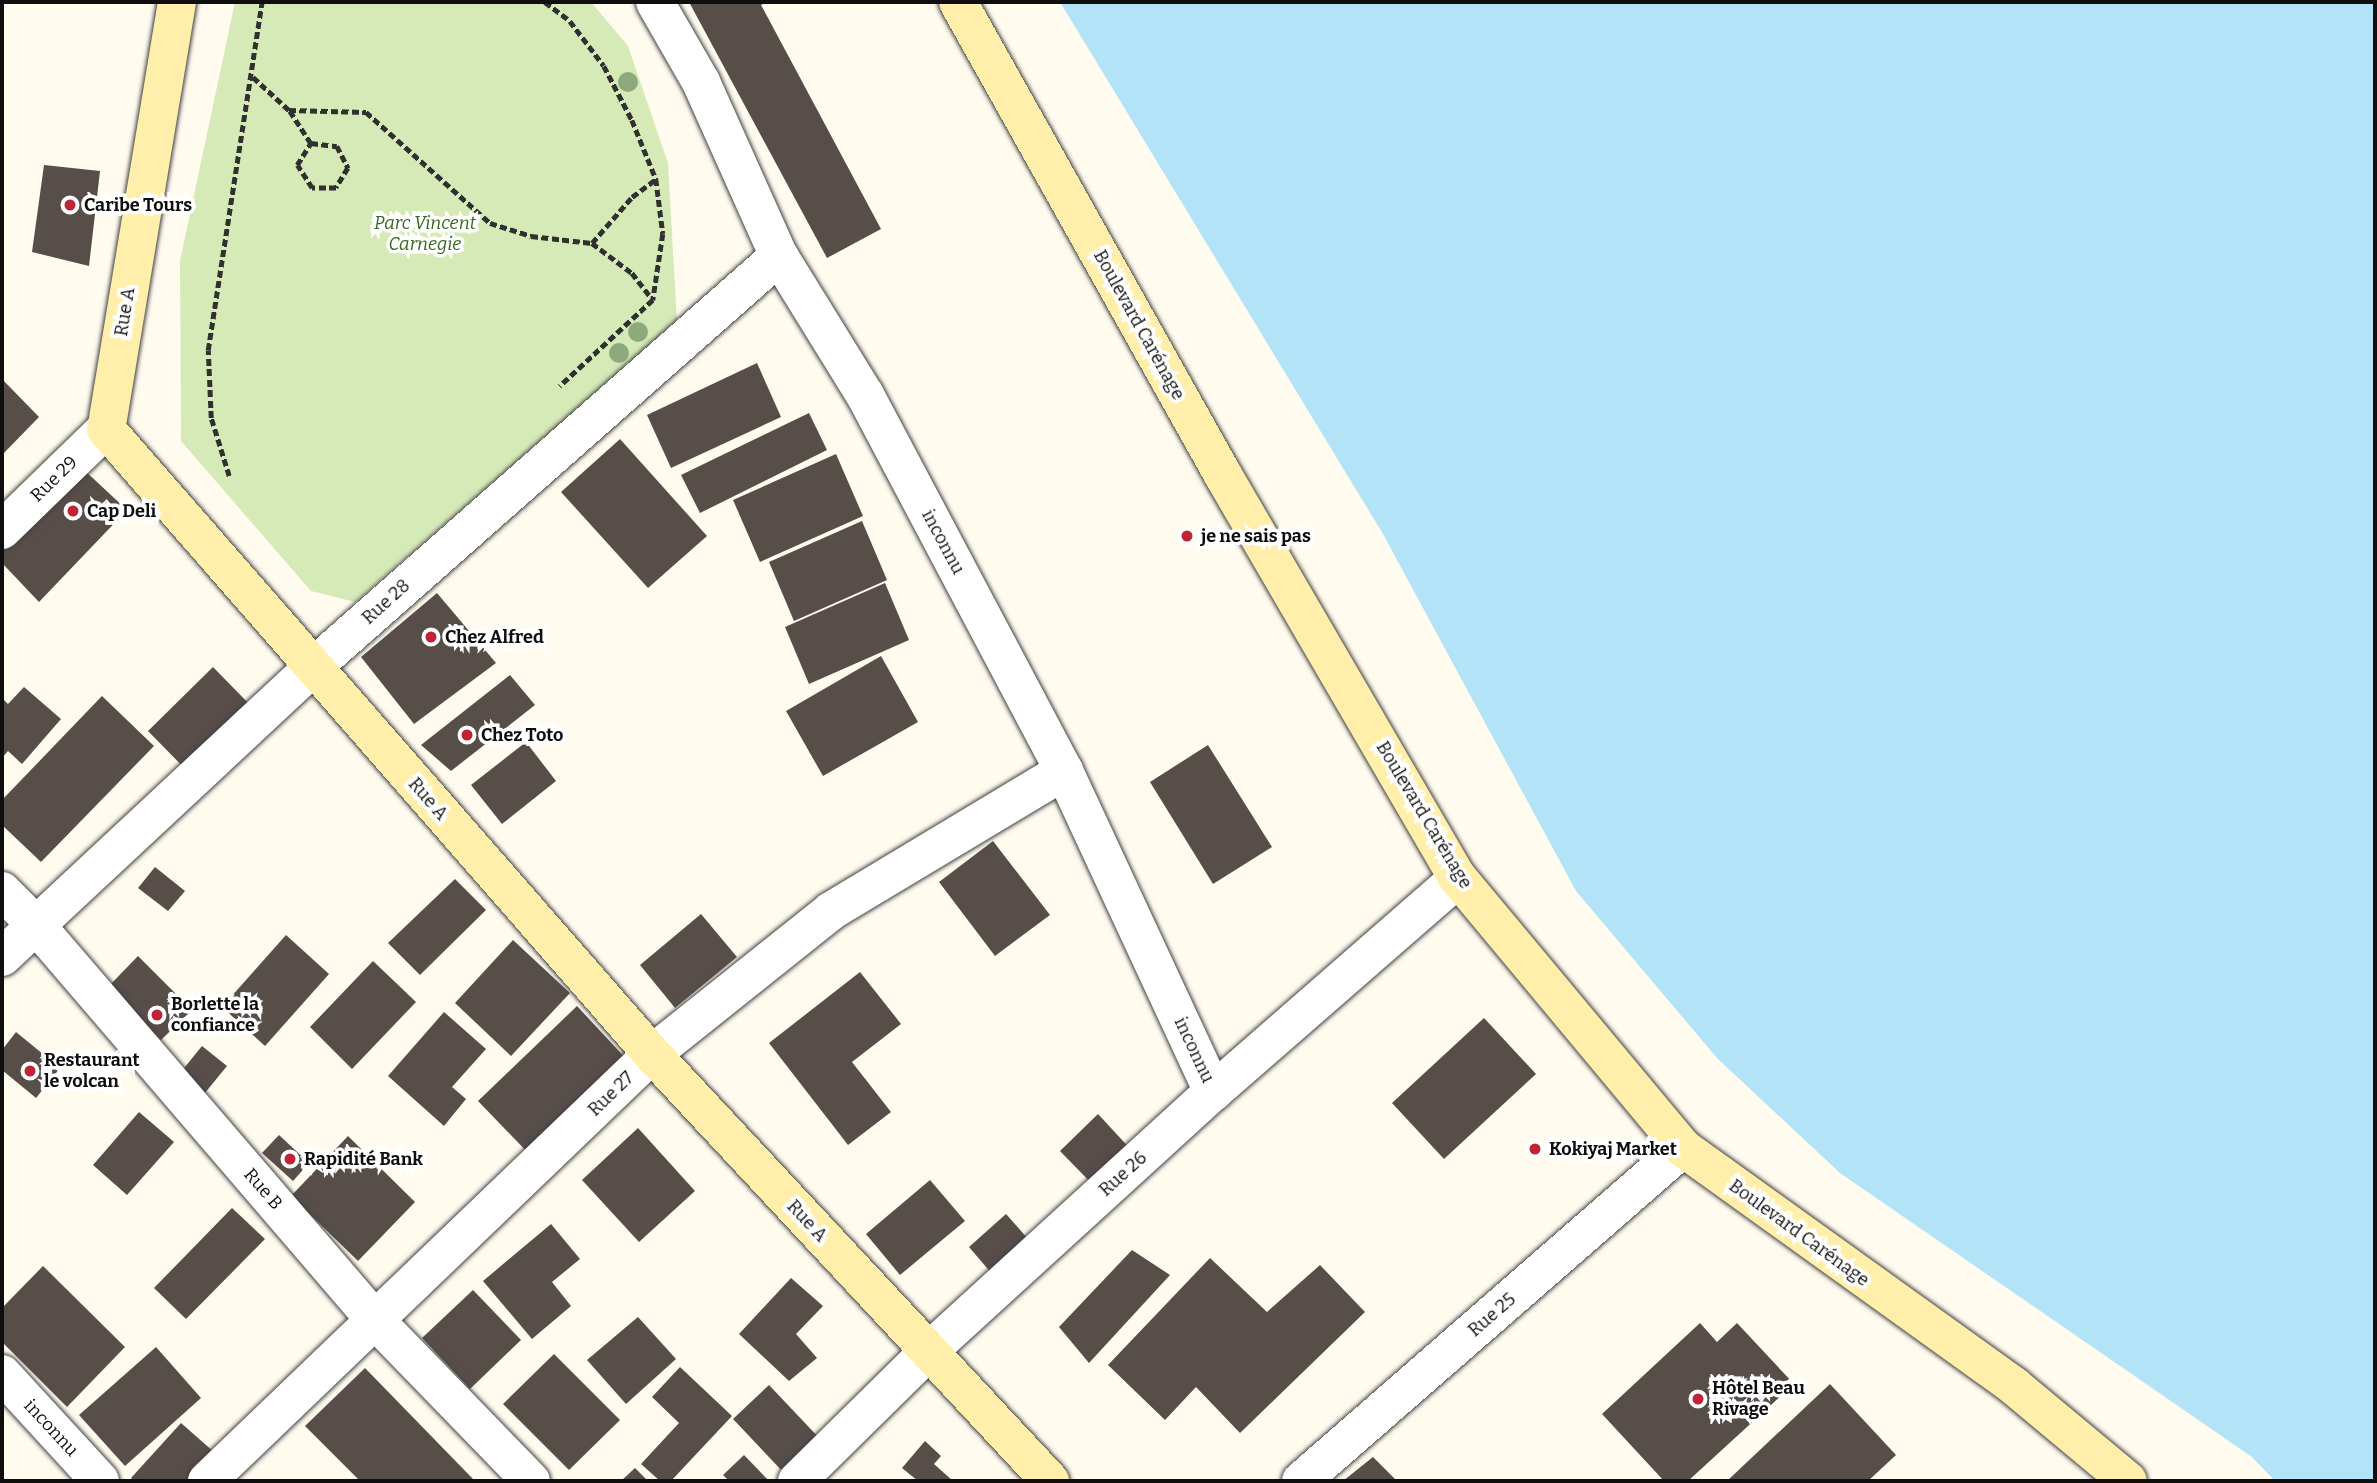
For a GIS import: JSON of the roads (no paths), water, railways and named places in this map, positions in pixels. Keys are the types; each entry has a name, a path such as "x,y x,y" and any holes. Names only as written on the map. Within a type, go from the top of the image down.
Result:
{"street":[{"name":"Rue A","path":"177,2 106,429 652,1055 1050,1481"},
{"name":"inconnu","path":"655,2 701,82 779,257 865,396 1064,771 1213,1092"},
{"name":"Boulevard Carénage","path":"958,2 1217,463 1458,878 1683,1148 2014,1386 2128,1481"},
{"name":"Rue 28","path":"2,957 312,668 779,257"},
{"name":"Rue 29","path":"2,530 106,429"},
{"name":"Rue 27","path":"207,1481 652,1055 831,911 1064,771"},
{"name":"Rue 26","path":"797,1481 929,1351 1213,1092 1458,878"},
{"name":"Rue B","path":"2,891 36,925 375,1320 531,1481"},
{"name":"Rue 25","path":"1301,1481 1683,1148"},
{"name":"inconnu","path":"2,1374 100,1481"}],"water":[{"path":"1060,2 2375,2 2375,1481 2275,1481 2252,1457 1840,1173 1717,1058 1576,891 1383,534"}],"place":[{"name":"Caribe Tours","path":"70,205"},
{"name":"Cap Deli","path":"73,511"},
{"name":"je ne sais pas","path":"1187,536"},
{"name":"Chez Alfred","path":"431,637"},
{"name":"Chez Toto","path":"467,735"},
{"name":"Borlette la confiance","path":"157,1015"},
{"name":"Restaurant le volcan","path":"30,1071"},
{"name":"Kokiyaj Market","path":"1535,1149"},
{"name":"Rapidité Bank","path":"290,1159"},
{"name":"Hôtel Beau Rivage","path":"1698,1399"}],"park label":[{"name":"Parc Vincent Carnegie","path":"425,234"}]}
